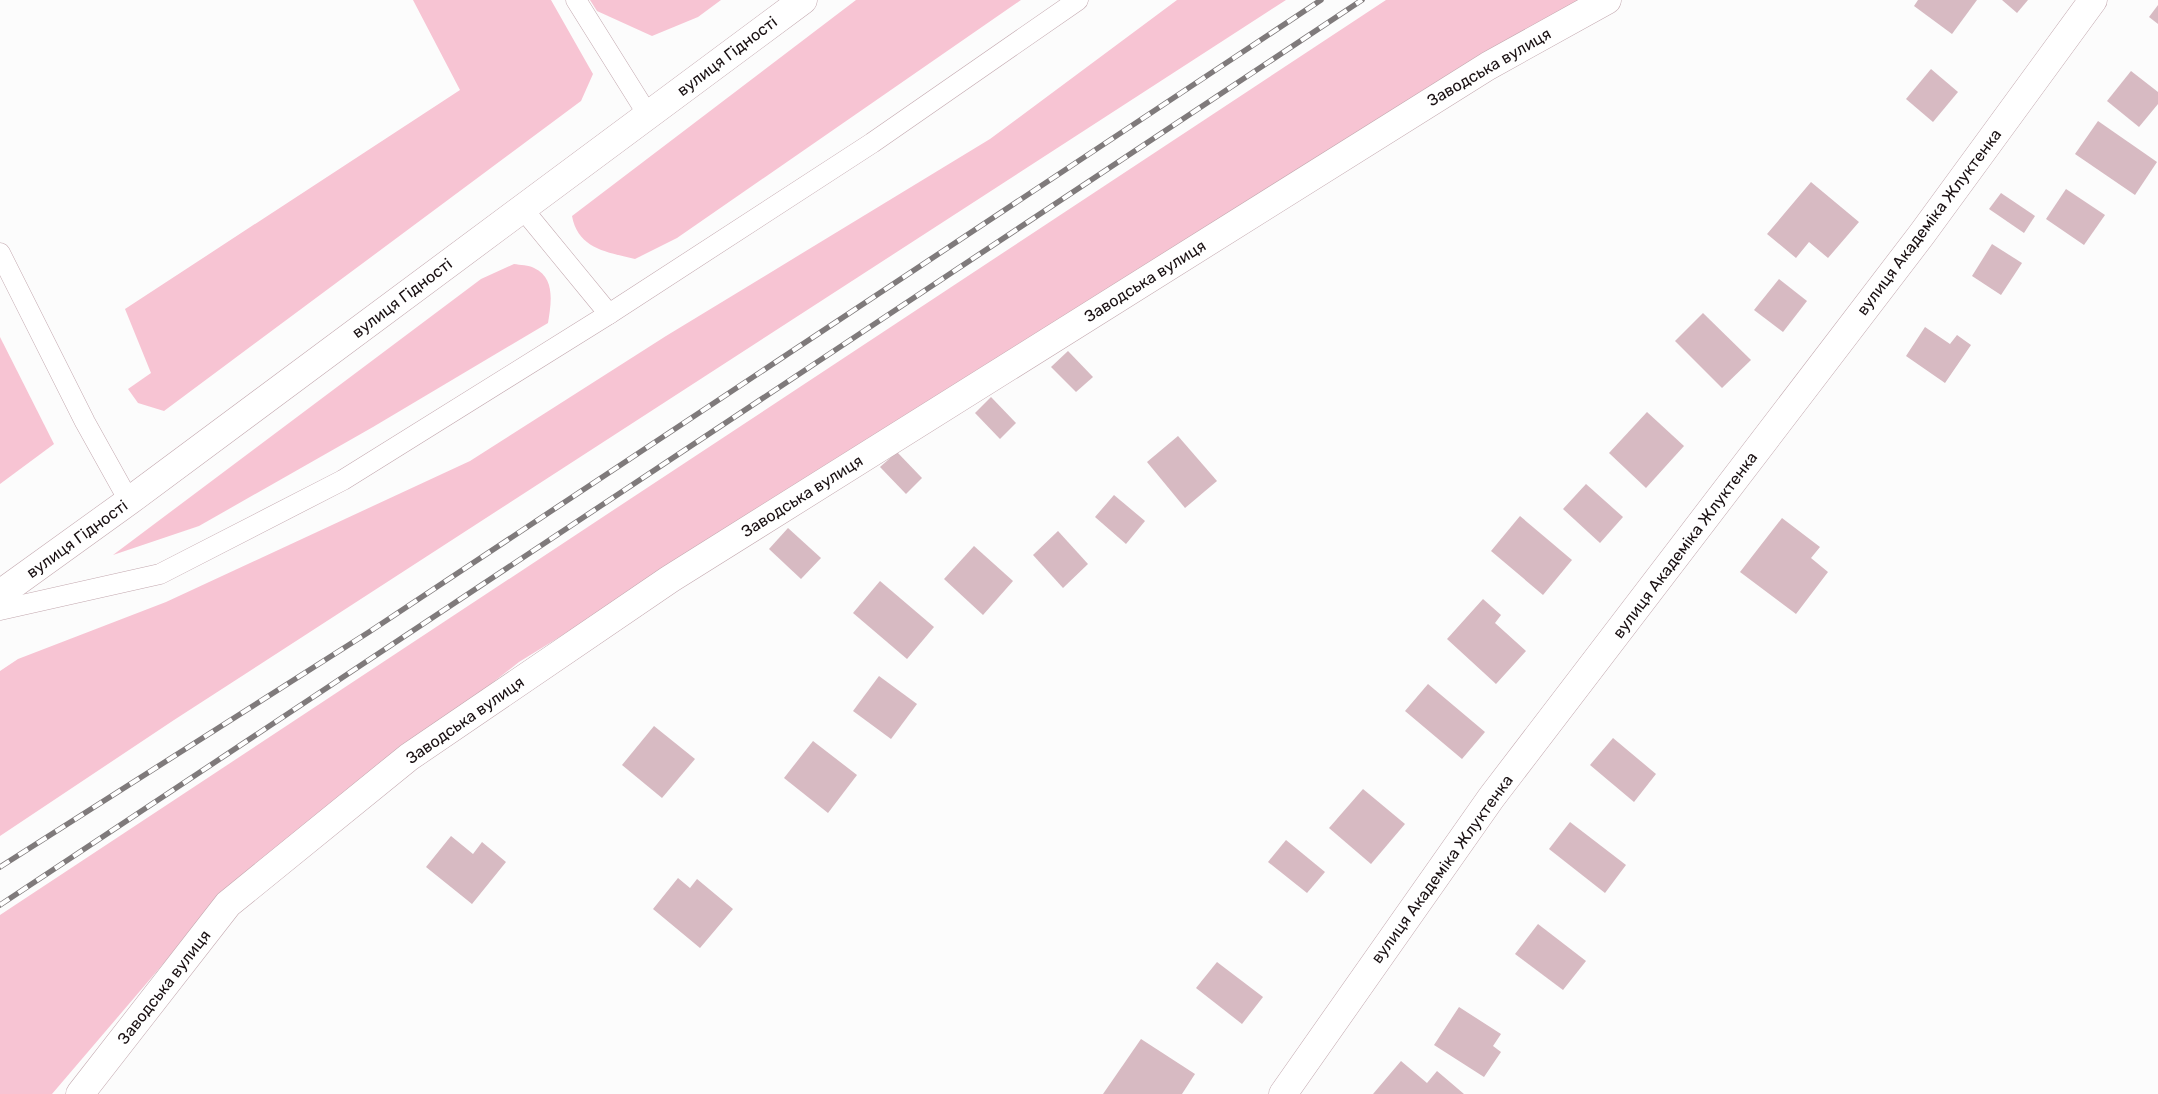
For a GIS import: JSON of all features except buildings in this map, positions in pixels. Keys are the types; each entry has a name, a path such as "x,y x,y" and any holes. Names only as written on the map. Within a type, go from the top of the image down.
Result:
{"street":[{"name":"вулиця Гідності","path":"0,594 129,501 803,0"},
{"name":"Заводська вулиця","path":"80,1094 228,904 409,757 670,579 1488,66 1607,0"},
{"name":"вулиця Академіка Жлуктенка","path":"1282,1094 1491,798 1922,234 2093,0"}],"lane":[{"path":"576,0 648,115"},
{"path":"0,610 160,574 342,480 609,314 872,142 1078,0"},
{"path":"522,208 609,314"},
{"path":"0,253 85,422 129,501"}],"shaded area":[{"path":"413,0 551,0 593,74 581,101 164,411 138,403 128,389 151,373 125,309 460,90"},
{"path":"590,0 721,0 698,17 652,36 597,11"},
{"path":"856,0 1021,0 677,238 635,259 604,251 580,236 572,216"},
{"path":"1177,0 1286,0 174,720 0,836 0,671 18,659 166,602 470,461 666,336 990,139"},
{"path":"1386,0 1592,0 519,662 222,895 52,1094 0,1094 0,915"},
{"path":"514,264 532,267 541,272 546,278 551,300 548,323 373,427 199,526 113,555 481,279"},
{"path":"0,337 54,444 0,484"}],"railway":[{"path":"0,867 369,632 1321,0"},
{"path":"0,905 1362,0"}]}
